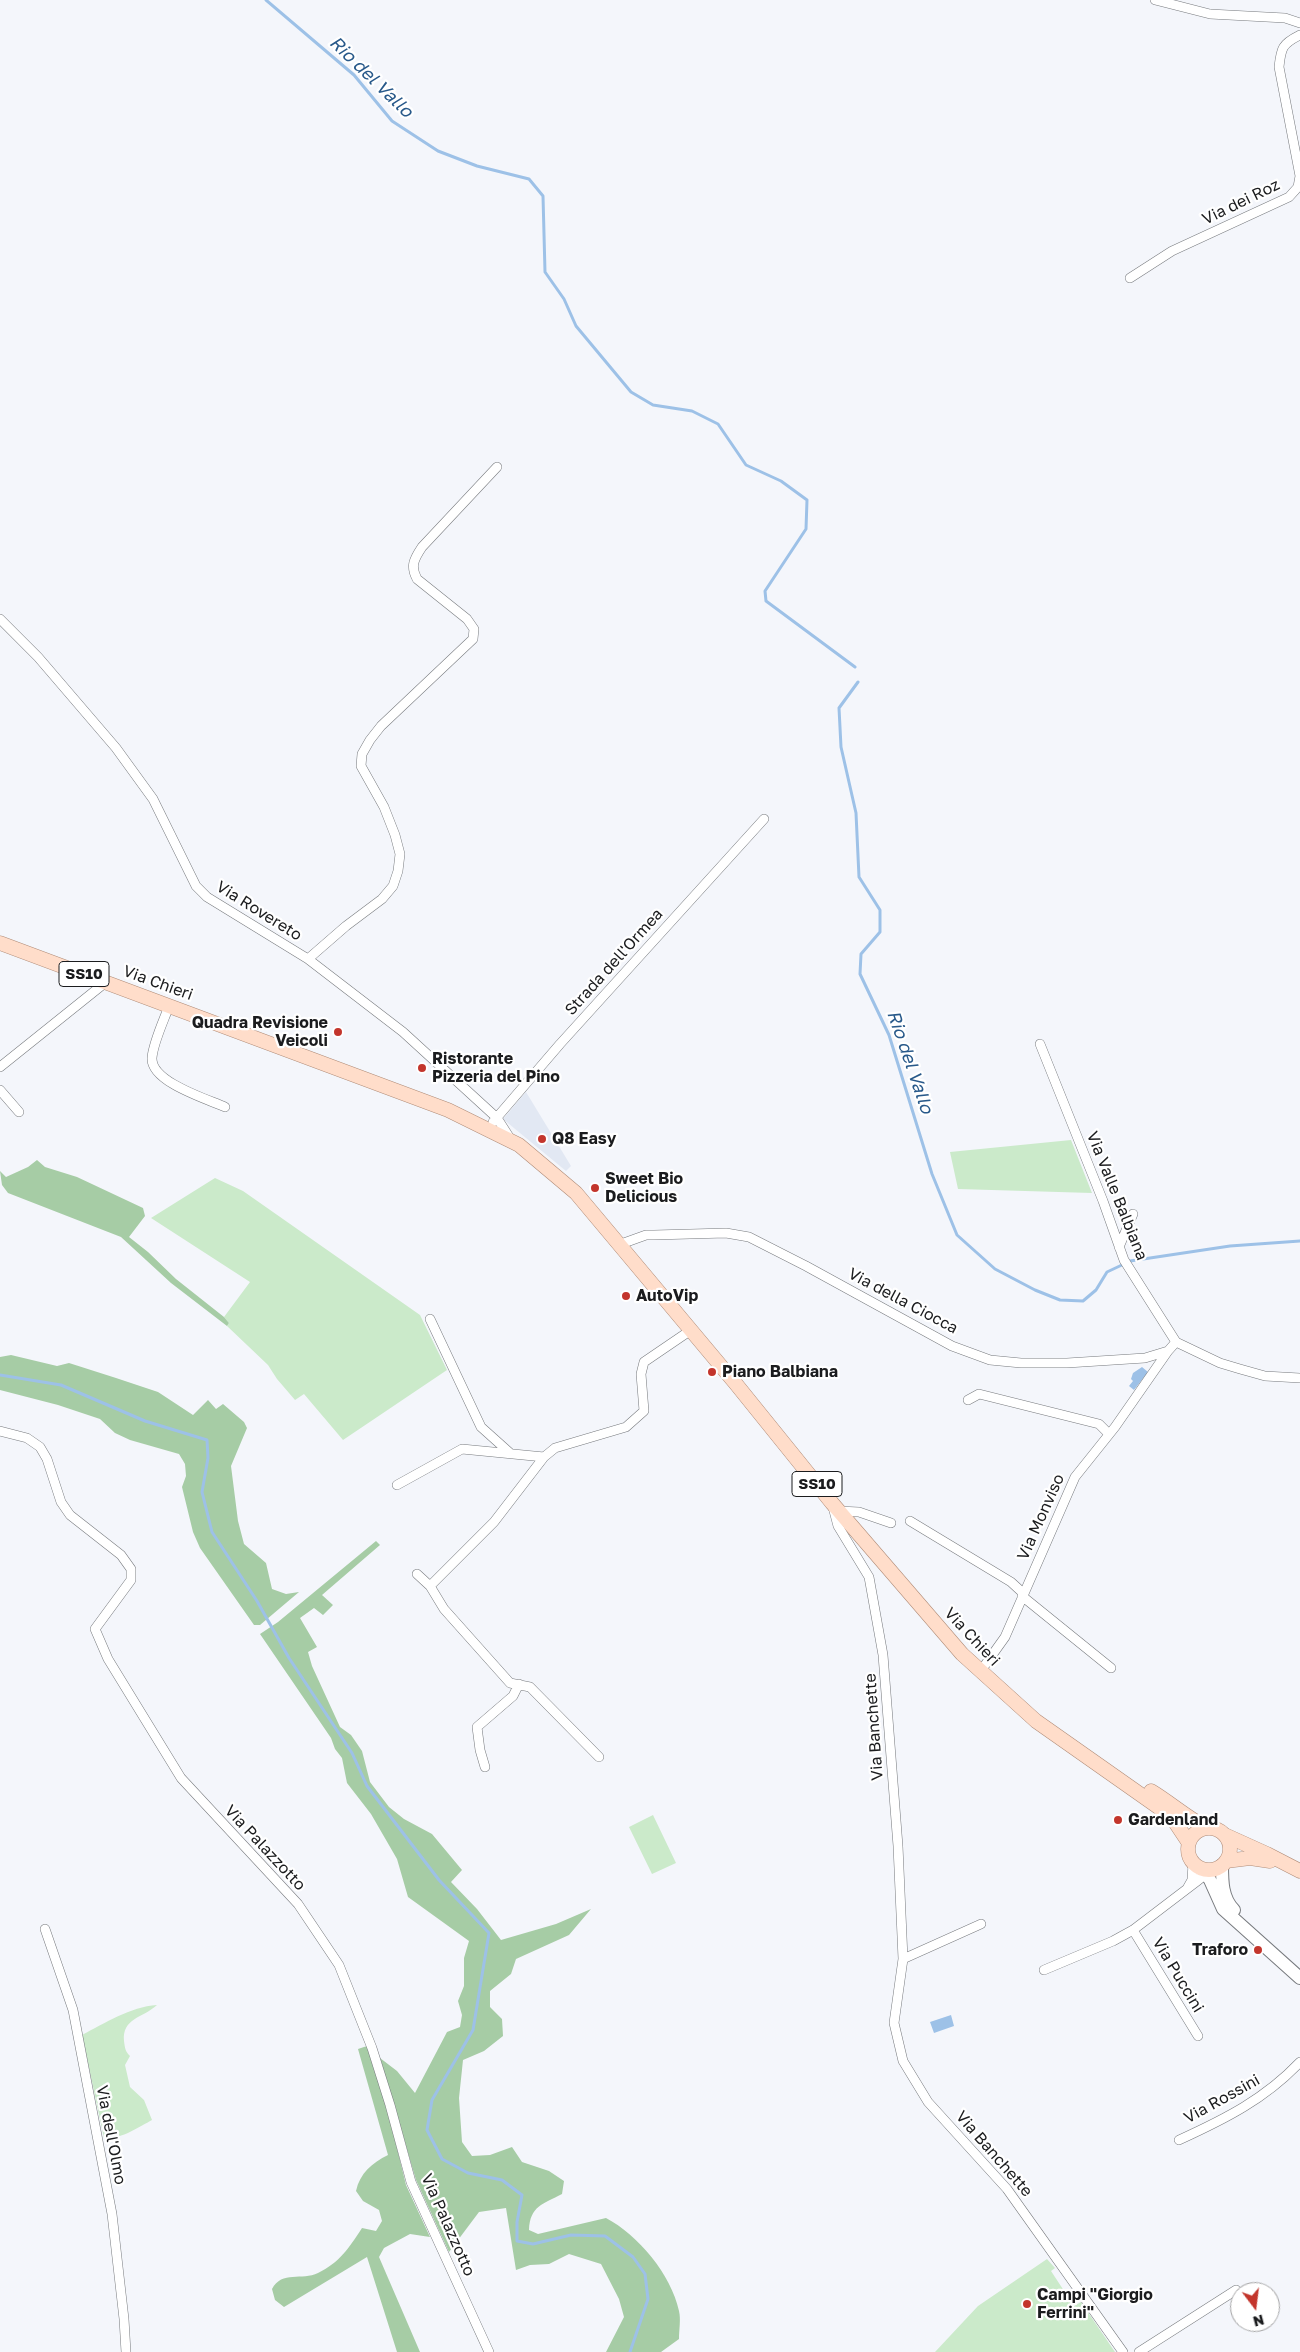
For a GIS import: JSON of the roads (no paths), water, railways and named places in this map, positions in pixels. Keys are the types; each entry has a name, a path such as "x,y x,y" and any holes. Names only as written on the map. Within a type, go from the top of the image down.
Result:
{"main road":[{"name":"Via Chieri","path":"0,943 412,1096 492,1123 576,1193 621,1244 836,1507 947,1637 980,1672 1036,1721 1171,1816 1189,1843"},
{"name":"Via Chieri","path":"1099,1765 1139,1784 1168,1801 1190,1819 1207,1828"},
{"path":"1300,1871 1225,1836 1217,1830 1207,1828 1196,1832 1189,1843 1188,1854 1210,1880 1223,1909 1255,1935 1300,1978"},
{"path":"1225,1836 1230,1850 1224,1863 1222,1881 1228,1902 1255,1935"},
{"path":"1197,1866 1215,1869 1224,1863 1250,1858 1285,1865"}],"street":[{"path":"1155,0 1210,14 1285,18 1300,23"},
{"name":"Via dei Roz","path":"1130,278 1172,251 1289,197 1298,187 1300,176 1290,135 1279,67 1281,49 1290,40 1300,35"},
{"path":"308,959 346,926 382,899 393,886 400,854 384,807 361,766 362,754 381,726 473,639 474,629 467,619 417,579 412,570 414,559 422,547 497,467"},
{"name":"Via Rovereto","path":"0,619 82,707 127,763 153,799 196,886 207,897 223,908 308,959 403,1032 492,1123"},
{"name":"Strada dell'Ormea","path":"492,1123 560,1044 764,819"},
{"path":"0,1067 106,982"},
{"path":"168,1006 152,1058 155,1068 167,1081 225,1107"},
{"name":"Via Valle Balbiana","path":"1040,1044 1104,1202 1119,1247 1139,1284 1176,1342"},
{"path":"0,1090 19,1112"},
{"path":"1119,1247 1133,1214"},
{"name":"Via della Ciocca","path":"621,1244 646,1235 726,1233 749,1238 806,1266 952,1346 990,1360 1021,1363 1067,1363 1145,1358 1168,1351"},
{"path":"430,1319 481,1427 510,1454"},
{"path":"430,1586 494,1522 544,1457 555,1448 626,1427 644,1411 641,1374 644,1362 691,1330"},
{"path":"1168,1351 1176,1342 1234,1367 1265,1376 1300,1378"},
{"name":"Via Monviso","path":"980,1672 1005,1637 1022,1594 1075,1476 1109,1434 1168,1351"},
{"path":"968,1400 979,1394 1099,1424 1109,1434"},
{"name":"Via Palazzotto","path":"0,1431 27,1438 40,1447 47,1459 61,1502 70,1515 121,1554 131,1569 131,1580 95,1629 108,1659 181,1778 298,1904 340,1965 375,2058 411,2182 489,2352"},
{"path":"397,1485 462,1449 544,1457"},
{"path":"836,1507 859,1512 891,1523"},
{"name":"Via Banchette","path":"836,1507 838,1526 869,1577 884,1655 898,1846 903,1959 894,2023 904,2061 928,2102 1007,2189 1123,2352"},
{"path":"910,1521 1011,1582 1022,1594 1111,1668"},
{"path":"417,1574 430,1586 444,1610 510,1683 530,1687 600,1757"},
{"path":"485,1767 480,1750 477,1727 513,1696 519,1684"},
{"name":"Via Puccini","path":"1044,1970 1113,1941 1133,1930 1201,1878 1197,1866"},
{"path":"903,1959 981,1924"},
{"name":"Via dell'Olmo","path":"45,1929 73,2010 112,2214 126,2352"},
{"name":"Via Puccini","path":"1133,1930 1198,2036"},
{"name":"Via Rossini","path":"1179,2140 1238,2111 1281,2082 1300,2062"},
{"path":"1139,2352 1230,2294"}],"water":[{"path":"1142,1367 1148,1372 1134,1390 1129,1386 1133,1381 1131,1379 1133,1373"},
{"path":"951,2015 954,2026 934,2033 930,2022"}],"waterway":[{"name":"Rio del Vallo","path":"266,0 354,75 392,121 438,151 477,166 529,179 543,196 545,272 564,299 576,326 631,392 653,405 692,411 718,424 746,465 781,481 807,500 806,529 765,591 766,601 855,667"},
{"name":"Rio del Vallo","path":"858,682 839,708 841,747 856,813 859,877 880,910 880,932 861,954 860,974 889,1035 932,1174 957,1235 995,1269 1035,1290 1060,1300 1083,1301 1096,1290 1107,1272 1124,1264"},
{"name":"Rio del Vallo","path":"1130,1261 1230,1246 1300,1241"},
{"path":"0,1375 61,1385 145,1421 207,1440 208,1458 202,1492 212,1532 257,1601 289,1658 352,1753 367,1786 439,1880 489,1933 473,2030 432,2100 427,2130 442,2159 468,2173 502,2180 522,2195 517,2222 517,2241 533,2244 571,2235 605,2236 633,2257 645,2274 648,2299 630,2352"}],"place":[{"name":"Quadra Revisione Veicoli","path":"338,1032"},
{"name":"Ristorante Pizzeria del Pino","path":"422,1068"},
{"name":"Q8 Easy","path":"542,1139"},
{"name":"Sweet Bio Delicious","path":"595,1188"},
{"name":"AutoVip","path":"626,1296"},
{"name":"Piano Balbiana","path":"712,1372"},
{"name":"Gardenland","path":"1118,1820"},
{"name":"Traforo","path":"1258,1950"},
{"name":"Campi \"Giorgio Ferrini\"","path":"1027,2304"}]}
